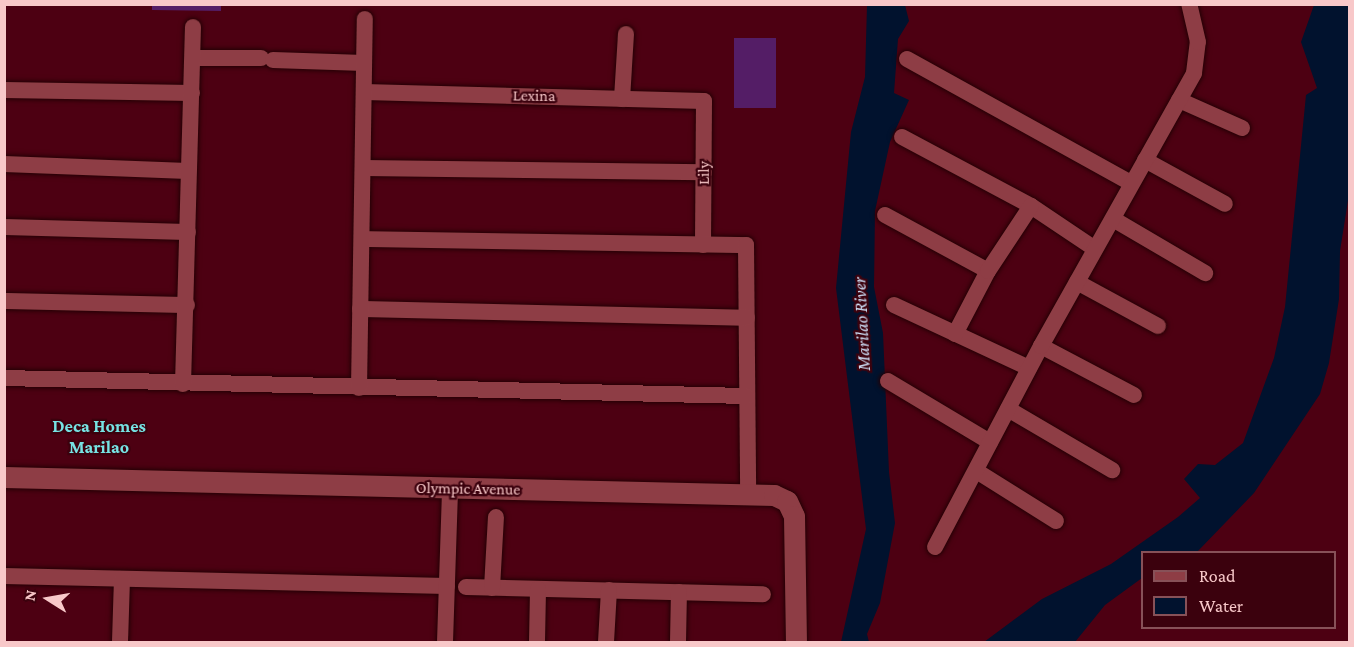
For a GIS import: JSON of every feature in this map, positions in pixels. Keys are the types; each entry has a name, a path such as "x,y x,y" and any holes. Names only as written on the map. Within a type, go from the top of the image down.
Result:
{"street":[{"path":"935,547 978,472 990,442 1041,346 1194,73 1196,52 1189,4"},
{"path":"359,388 365,19"},
{"path":"183,384 187,305 188,171 194,58 193,27"},
{"path":"622,99 626,34"},
{"path":"194,58 364,63"},
{"path":"908,59 1131,183"},
{"path":"4,90 192,93"},
{"name":"Lexina","path":"364,92 704,101"},
{"path":"1179,100 1242,128"},
{"name":"Lily","path":"703,245 704,101"},
{"path":"902,137 1031,206 1095,249"},
{"path":"1145,160 1225,204"},
{"path":"4,164 188,171"},
{"path":"363,168 704,172"},
{"path":"955,334 988,271 1031,206"},
{"path":"885,215 988,271"},
{"path":"1113,219 1205,273"},
{"path":"4,227 188,232"},
{"path":"362,239 746,245 748,494"},
{"path":"1077,282 1158,326"},
{"path":"4,301 187,305"},
{"path":"894,306 1029,368"},
{"path":"360,309 747,318"},
{"path":"1041,346 1134,395"},
{"path":"4,378 747,396"},
{"path":"888,381 990,442"},
{"path":"1008,409 1112,470"},
{"path":"978,472 1056,521"},
{"name":"Olympic Avenue","path":"4,477 450,489 748,494 782,497 794,516 796,642"},
{"path":"445,642 450,489"},
{"path":"492,588 496,517"},
{"path":"4,576 447,586"},
{"path":"120,642 122,579"},
{"path":"466,587 763,594"},
{"path":"537,642 538,589"},
{"path":"606,642 609,590"},
{"path":"678,642 679,592"}],"shaded area":[{"path":"152,5 221,5 221,11 152,10"},
{"path":"734,38 776,38 776,108 734,108"}],"water":[{"name":"Marilao River","path":"867,5 905,5 909,21 898,39 894,93 909,100 890,142 875,211 874,287 883,333 889,472 895,523 880,603 867,634 869,642 841,642 866,529 836,288 851,132 865,77"},
{"path":"1314,5 1350,5 1349,194 1340,251 1339,299 1329,363 1320,394 1254,493 1198,551 1141,551 1141,579 1105,605 1075,642 984,642 1042,599 1111,564 1178,517 1200,498 1184,479 1198,464 1215,465 1243,443 1274,358 1285,307 1306,95 1317,88 1301,42"}],"district":[{"name":"Deca Homes Marilao","path":"99,437"}]}
